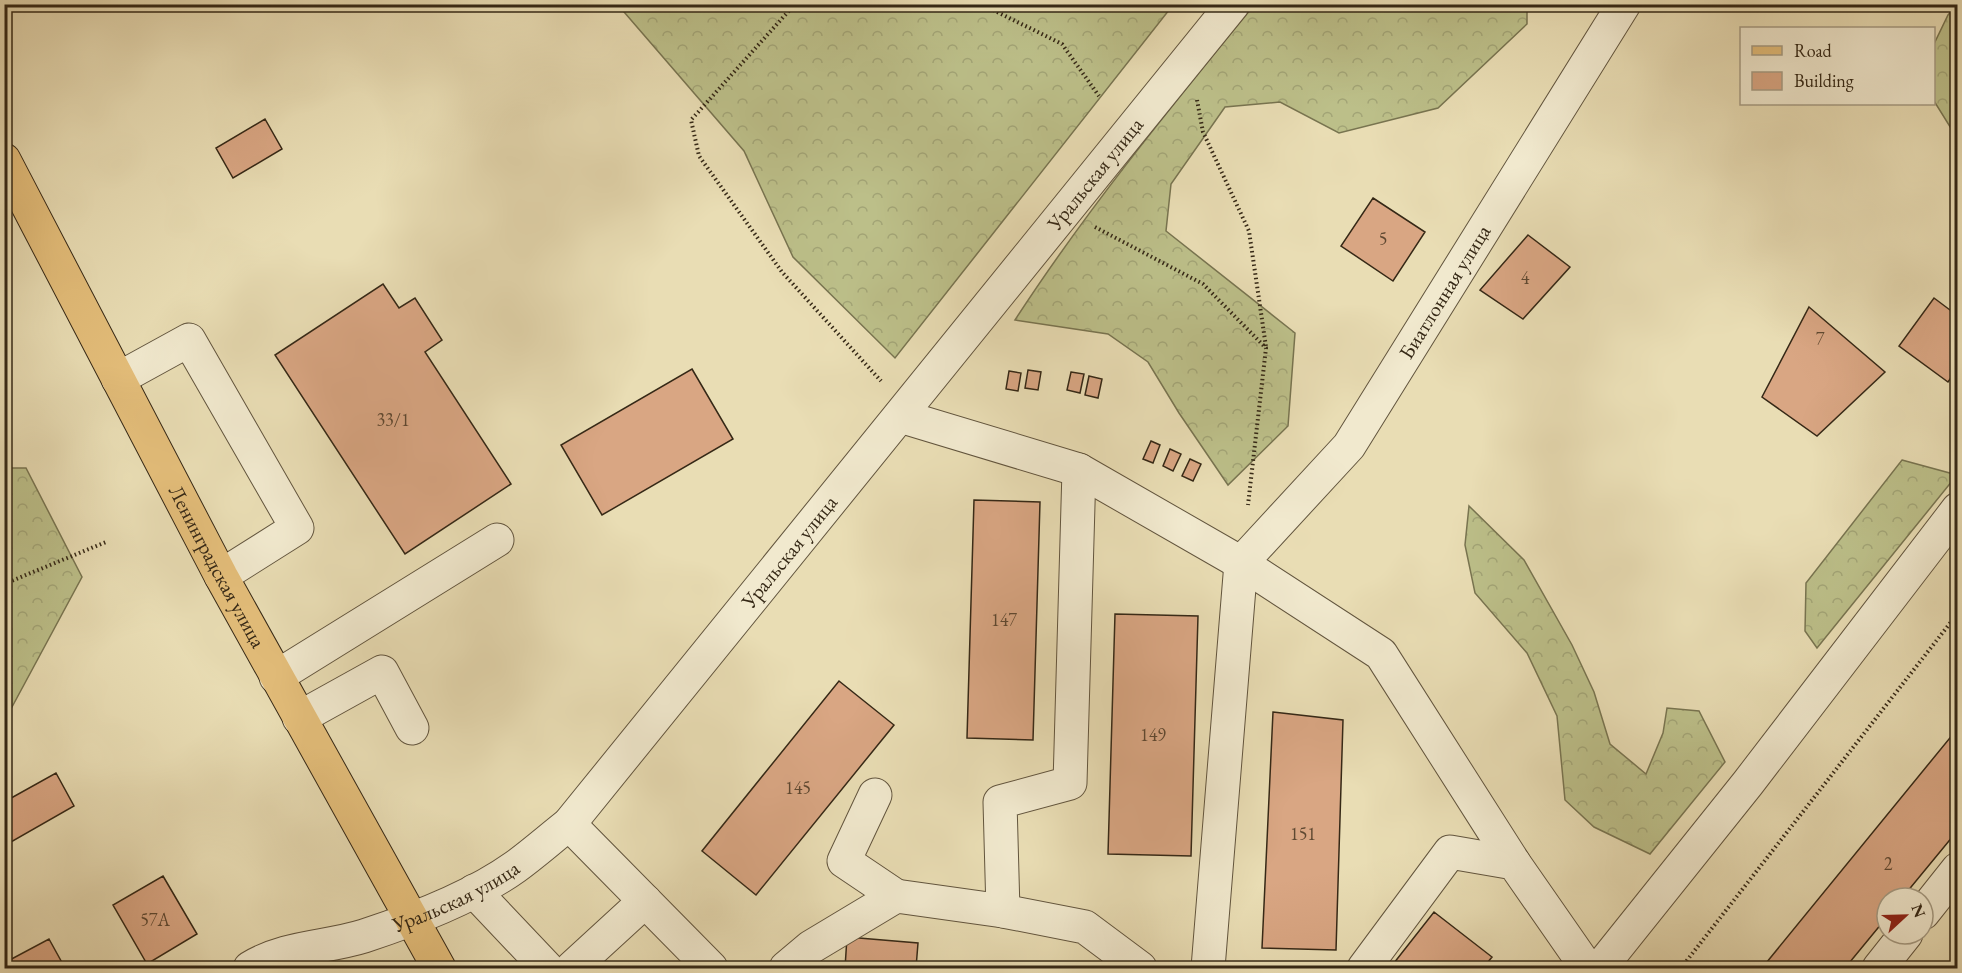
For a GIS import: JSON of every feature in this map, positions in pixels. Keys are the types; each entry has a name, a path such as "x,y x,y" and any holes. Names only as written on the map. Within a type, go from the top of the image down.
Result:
{"main road":[{"name":"Ленинградская улица","path":"4,160 221,576 439,969"}],"street":[{"name":"Уральская улица","path":"250,969 284,952 362,937 474,891 514,868 568,824 1233,4"},
{"name":"Биатлонная улица","path":"1241,563 1349,446 1624,4"},
{"path":"118,379 189,340 297,528 221,576"},
{"path":"900,416 1079,470 1241,563 1381,654 1514,863 1587,969"},
{"path":"1003,911 1000,802 1070,783 1079,470"},
{"path":"1600,969 1748,783 1958,509"},
{"path":"276,677 496,540"},
{"path":"1208,969 1241,563"},
{"path":"299,718 382,672 412,728"},
{"path":"875,795 844,861 896,896 1003,911 1085,927 1140,969"},
{"path":"568,824 711,969"},
{"path":"1364,969 1450,852 1514,863"},
{"path":"1935,898 1958,870"},
{"path":"474,891 547,969"},
{"path":"786,969 810,958 896,896"},
{"path":"572,969 645,901"},
{"path":"1879,969 1897,946"}],"path":[{"path":"795,4 691,120 699,156 782,272 881,381"},
{"path":"981,4 1062,44 1099,96"},
{"path":"1191,58 1203,132 1249,231 1266,348 1248,506"},
{"path":"1064,210 1203,284 1266,348"},
{"path":"4,584 106,542"},
{"path":"1681,969 1958,613"}],"green space":[{"path":"1255,4 1527,5 1527,24 1438,108 1339,133 1280,102 1225,107 1171,184 1166,231 1295,333 1288,426 1228,485 1179,413 1148,362 1108,334 1015,320 1100,198"},
{"path":"618,5 1173,5 895,358 793,257 744,151"},
{"path":"1958,5 1957,138 1935,103 1935,42 1948,15"},
{"path":"1902,460 1957,475 1817,648 1805,631 1806,583"},
{"path":"5,468 26,468 82,577 5,720"},
{"path":"1469,506 1524,560 1572,645 1594,692 1610,744 1646,774 1663,733 1667,708 1699,711 1725,762 1650,854 1594,827 1565,800 1557,716 1527,653 1475,593 1465,545"}],"building":[{"path":"265,119 282,149 233,178 216,148"},
{"path":"1373,198 1425,232 1393,281 1341,246"},
{"path":"1528,235 1570,267 1523,319 1480,290"},
{"path":"383,284 399,308 415,298 442,340 425,352 511,484 405,554 275,355"},
{"path":"1934,298 1958,316 1958,368 1948,382 1899,346"},
{"path":"1809,307 1885,372 1817,436 1762,397"},
{"path":"692,369 733,439 602,515 561,445"},
{"path":"1028,370 1041,372 1038,390 1025,388"},
{"path":"1009,371 1021,373 1018,391 1006,389"},
{"path":"1071,372 1084,374 1080,393 1067,390"},
{"path":"1089,376 1102,379 1098,398 1085,395"},
{"path":"1151,441 1160,445 1153,463 1143,459"},
{"path":"1170,449 1181,454 1173,471 1163,466"},
{"path":"1190,459 1201,464 1193,481 1182,476"},
{"path":"974,500 1040,502 1033,740 967,738"},
{"path":"1115,614 1198,616 1191,856 1108,854"},
{"path":"839,681 894,725 756,895 702,851"},
{"path":"1273,712 1343,720 1336,950 1262,948"},
{"path":"1958,728 1958,830 1912,886 1875,886 1875,932 1845,968 1762,968"},
{"path":"56,773 74,806 4,846 4,802"},
{"path":"163,876 197,934 147,964 113,905"},
{"path":"1434,912 1492,957 1483,968 1390,968"},
{"path":"847,937 918,943 916,968 845,968"},
{"path":"49,939 65,968 4,968 4,963"},
{"path":"645,962 652,968 640,968"}]}
